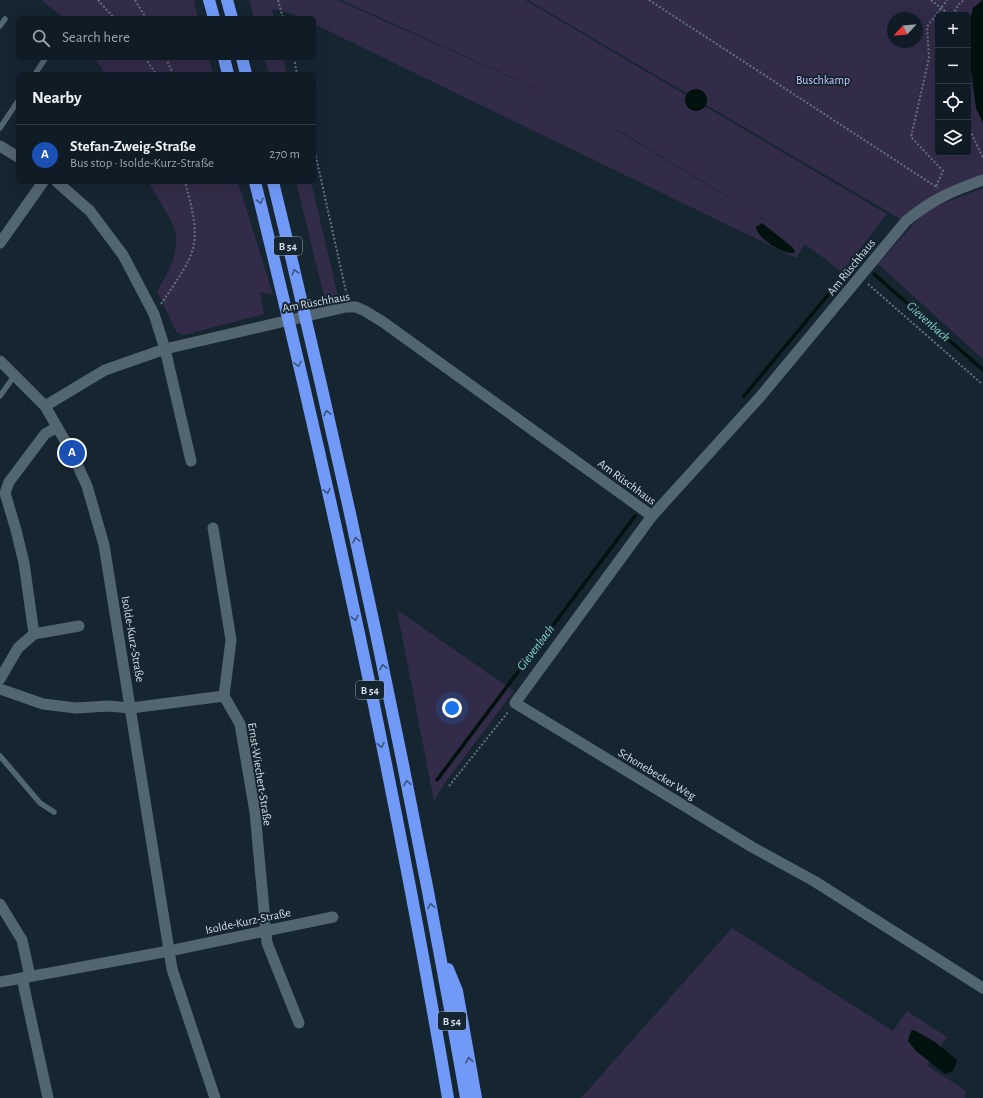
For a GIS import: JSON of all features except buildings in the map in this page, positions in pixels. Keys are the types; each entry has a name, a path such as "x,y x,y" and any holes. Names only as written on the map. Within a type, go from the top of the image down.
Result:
{"highway":[{"path":"209,0 213,16"},
{"path":"227,0 232,16"},
{"path":"233,0 233,16"},
{"path":"224,60 228,72"},
{"path":"242,60 246,72"},
{"name":"B 54","path":"255,184 288,320 378,726 415,913 448,1098"},
{"name":"B 54","path":"273,184 305,316 379,648 438,945 466,1098"},
{"path":"438,945 457,991 476,1098"}],"street":[{"path":"1,148 16,155"},
{"name":"Am Rüschhaus","path":"45,406 105,370 165,349 346,307 356,307 372,315 652,516 760,397 906,221 925,206 947,193 983,180"},
{"path":"0,243 42,184"},
{"path":"59,184 90,211 123,255 154,314 165,349 191,461"},
{"name":"Isolde-Kurz-Straße","path":"0,361 16,375 45,406 72,453 88,486 104,545 172,969 215,1098"},
{"path":"34,634 24,563 5,493 9,482 45,434 57,427"},
{"path":"515,703 652,516"},
{"path":"0,688 26,699 59,708 131,708 224,696 231,640 213,528"},
{"path":"0,679 18,648 34,634 80,626"},
{"name":"Ernst-Wiechert-Straße","path":"224,696 240,724 254,812 267,944 299,1023"},
{"name":"Schonebecker Weg","path":"515,703 752,847 814,881 983,988"},
{"path":"0,904 22,940 26,977 48,1098"},
{"name":"Isolde-Kurz-Straße","path":"0,982 169,951 333,917"}],"lane":[{"path":"0,26 5,19"},
{"path":"36,72 44,60"},
{"path":"0,128 16,103"},
{"path":"0,396 16,375"},
{"path":"0,756 40,802 54,812"}],"path":[{"path":"98,0 112,16"},
{"path":"135,0 145,16"},
{"path":"278,0 282,16"},
{"path":"649,0 947,193"},
{"path":"931,0 947,12"},
{"path":"936,186 944,171 911,137 929,58 926,27 946,0"},
{"path":"953,12 964,0"},
{"path":"146,60 155,72"},
{"path":"167,60 172,72"},
{"path":"294,60 297,72"},
{"path":"969,120 970,130 983,158"},
{"path":"316,157 343,274 347,295 346,307"},
{"path":"154,314 186,268 194,248 196,227 185,184"},
{"path":"860,277 981,383"},
{"path":"449,786 515,703"}],"green space":[{"path":"41,0 194,0 198,16 61,16"},
{"path":"249,0 337,0 584,110 341,0 525,0 887,214 842,272 805,244 796,258 316,25 316,16 300,16 272,9 274,16 253,16","holes":["615,128 803,243 615,129"]},
{"name":"Buschkamp","path":"528,0 982,0 973,8 971,18 971,12 935,12 935,156 971,156 971,70 976,108 983,123 983,177 902,220"},
{"path":"96,60 210,60 212,72 104,72"},
{"path":"265,60 284,60 286,72 268,72"},
{"path":"149,184 239,184 273,295 260,292 264,314 184,335 177,333 157,291 169,270 176,247 174,226"},
{"path":"296,184 311,184 338,296 325,300"},
{"path":"983,188 983,359 878,264 926,210"},
{"path":"397,610 514,691 444,784 434,801"},
{"path":"732,928 893,1031 907,1011 947,1037 927,1065 967,1092 964,1096 966,1098 581,1098"}],"shaded area":[{"path":"983,0 983,123 976,108 971,70 971,18 973,8"},
{"path":"696,89 704,92 707,100 704,108 696,111 688,108 685,100 688,92"},
{"path":"762,223 791,246 795,251 794,253 783,251 766,241 758,232 756,227"},
{"path":"914,1030 935,1042 957,1060 953,1071 945,1074 916,1051 908,1041 911,1031"}],"waterway":[{"name":"Gievenbach","path":"841,279 857,259 860,262"},
{"name":"Gievenbach","path":"874,274 983,370"},
{"name":"Gievenbach","path":"744,396 833,289"},
{"name":"Gievenbach","path":"437,780 635,516"}],"place":[{"name":"Stefan-Zweig-Straße","path":"72,453"}]}
